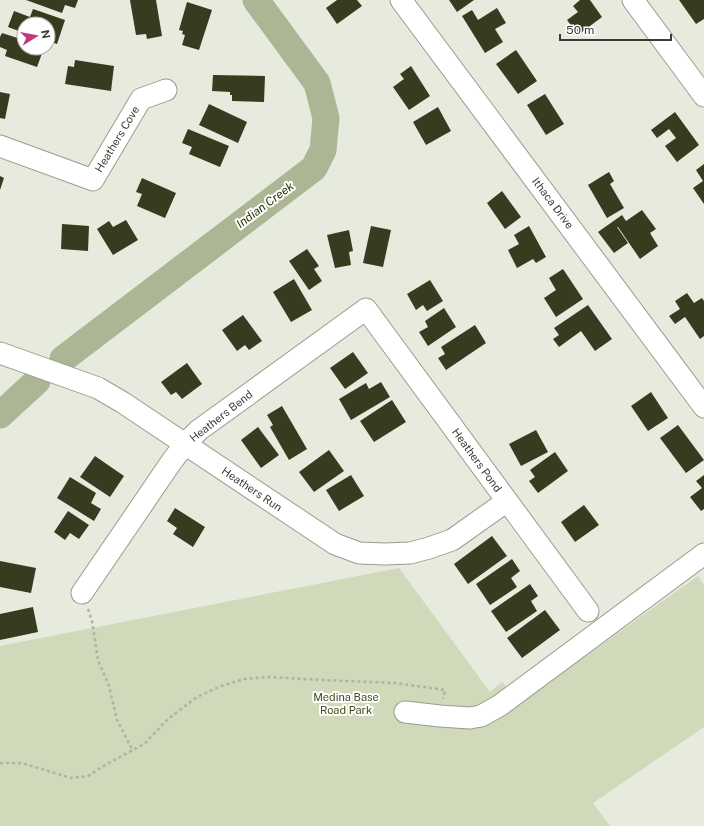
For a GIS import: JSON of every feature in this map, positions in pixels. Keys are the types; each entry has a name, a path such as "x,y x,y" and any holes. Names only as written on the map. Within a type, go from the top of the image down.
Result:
{"street":[{"name":"Ithaca Drive","path":"401,0 704,407"},
{"path":"633,0 704,96"},
{"name":"Heathers Cove","path":"0,146 93,180 142,99 166,90"},
{"name":"Heathers Bend","path":"82,593 185,444 199,430 366,309"},
{"name":"Heathers Pond","path":"366,309 588,611"},
{"name":"Heathers Run","path":"0,353 98,388 122,402 334,544 359,553 410,553 452,540 507,501"},
{"path":"405,712 460,718 482,716 499,706 704,554"}],"path":[{"path":"82,593 92,620 98,660 108,686 118,720 133,751"},
{"path":"0,763 22,763 71,778 88,776 144,744 168,719 197,698 221,686 244,679 268,677 287,678 395,684 445,690 440,716"}],"green space":[{"name":"Medina Base Road Park","path":"399,568 490,692 502,682 521,702 698,576 704,585 704,727 593,803 610,826 0,826 0,646"}],"building":[{"path":"26,0 78,0 75,8 65,5 62,13"},
{"path":"130,0 156,0 162,36 147,39 146,34 136,35"},
{"path":"337,0 357,0 362,6 337,24 326,8"},
{"path":"449,0 474,0 457,12"},
{"path":"580,0 590,0 602,17 578,35 567,20 578,12 573,6"},
{"path":"679,0 704,0 704,19 696,24"},
{"path":"187,2 212,10 199,50 182,45 185,35 182,34 183,31 179,30"},
{"path":"497,8 506,23 495,29 503,42 485,53 462,16 472,10 478,20"},
{"path":"33,9 53,16 30,16"},
{"path":"14,11 27,16 16,16 16,30 8,27"},
{"path":"56,17 65,20 56,44"},
{"path":"2,33 16,37 16,56 41,56 37,67 5,56 7,50 0,47 0,37"},
{"path":"516,50 537,81 518,94 496,64"},
{"path":"75,60 114,66 111,91 65,84 68,66 74,67"},
{"path":"411,66 430,96 409,110 393,87 404,79 400,74"},
{"path":"213,75 265,76 264,102 232,101 232,95 230,95 230,92 212,91"},
{"path":"0,92 10,94 5,119 0,118"},
{"path":"545,94 564,124 546,135 527,105"},
{"path":"209,104 247,122 238,143 199,125"},
{"path":"438,107 451,131 426,145 413,122"},
{"path":"675,112 699,145 677,162 665,146 676,138 669,129 657,138 651,130"},
{"path":"188,129 229,146 220,167 189,154 192,147 182,143"},
{"path":"704,164 704,204 693,188 703,181 696,170"},
{"path":"609,172 614,181 610,184 624,208 607,218 588,185"},
{"path":"0,176 4,178 0,190"},
{"path":"142,178 176,193 165,218 137,206 142,194 136,192"},
{"path":"502,191 521,217 505,229 487,203"},
{"path":"642,210 656,229 650,233 658,246 640,259 617,227 628,243 614,253 598,232 622,215 626,221"},
{"path":"126,220 138,240 113,255 97,229 109,221 113,227"},
{"path":"62,224 89,226 88,251 61,249"},
{"path":"371,226 391,230 383,267 363,263"},
{"path":"529,226 546,257 536,263 533,259 517,268 508,250 519,244 514,235"},
{"path":"349,230 353,251 349,252 351,265 335,268 327,235"},
{"path":"307,249 319,266 314,269 322,281 309,290 289,261"},
{"path":"563,269 583,299 556,317 544,298 556,290 549,278"},
{"path":"294,279 312,310 291,322 273,292"},
{"path":"430,280 443,301 427,311 423,305 416,310 407,294"},
{"path":"687,293 694,303 702,298 704,301 704,336 700,339 685,317 675,324 669,316 680,309 675,301"},
{"path":"588,305 612,339 595,351 581,331 559,347 553,339 559,335 554,328"},
{"path":"444,308 456,327 428,346 419,332 428,327 425,321"},
{"path":"243,315 262,341 249,350 245,345 237,351 222,330"},
{"path":"475,325 486,343 446,370 438,358 445,354 441,347"},
{"path":"353,352 368,373 345,389 330,368"},
{"path":"187,363 202,384 182,399 176,392 171,395 161,382"},
{"path":"381,382 390,397 351,420 339,399 366,383 369,389"},
{"path":"651,392 668,418 648,431 631,406"},
{"path":"392,400 406,422 374,442 360,421"},
{"path":"282,406 307,449 289,460 270,427 273,425 267,415"},
{"path":"678,425 704,460 686,473 660,438"},
{"path":"258,427 279,455 261,468 241,440"},
{"path":"536,430 548,452 521,466 509,444"},
{"path":"329,450 344,471 314,492 299,472"},
{"path":"555,452 568,471 538,493 529,481 535,477 530,470"},
{"path":"95,456 124,476 110,497 80,477"},
{"path":"351,475 364,496 339,511 326,490"},
{"path":"704,475 704,509 701,511 690,497 702,488 696,481"},
{"path":"70,477 96,493 91,503 101,509 94,521 57,498"},
{"path":"584,505 599,525 575,542 561,522"},
{"path":"175,508 205,527 193,547 173,534 177,528 167,521"},
{"path":"68,511 89,525 79,539 70,533 65,540 54,532"},
{"path":"492,536 507,556 468,584 454,564"},
{"path":"512,559 520,571 511,578 517,587 490,605 476,584"},
{"path":"0,561 36,568 31,593 0,587"},
{"path":"530,584 538,596 531,601 537,611 506,632 491,611"},
{"path":"33,607 38,632 0,640 0,614"},
{"path":"545,610 560,630 522,658 507,638"}],"waterway":[{"name":"Indian Creek","path":"63,359 314,168 323,150 326,118 317,83 256,0"},
{"name":"Indian Creek","path":"0,415 37,381"}]}
